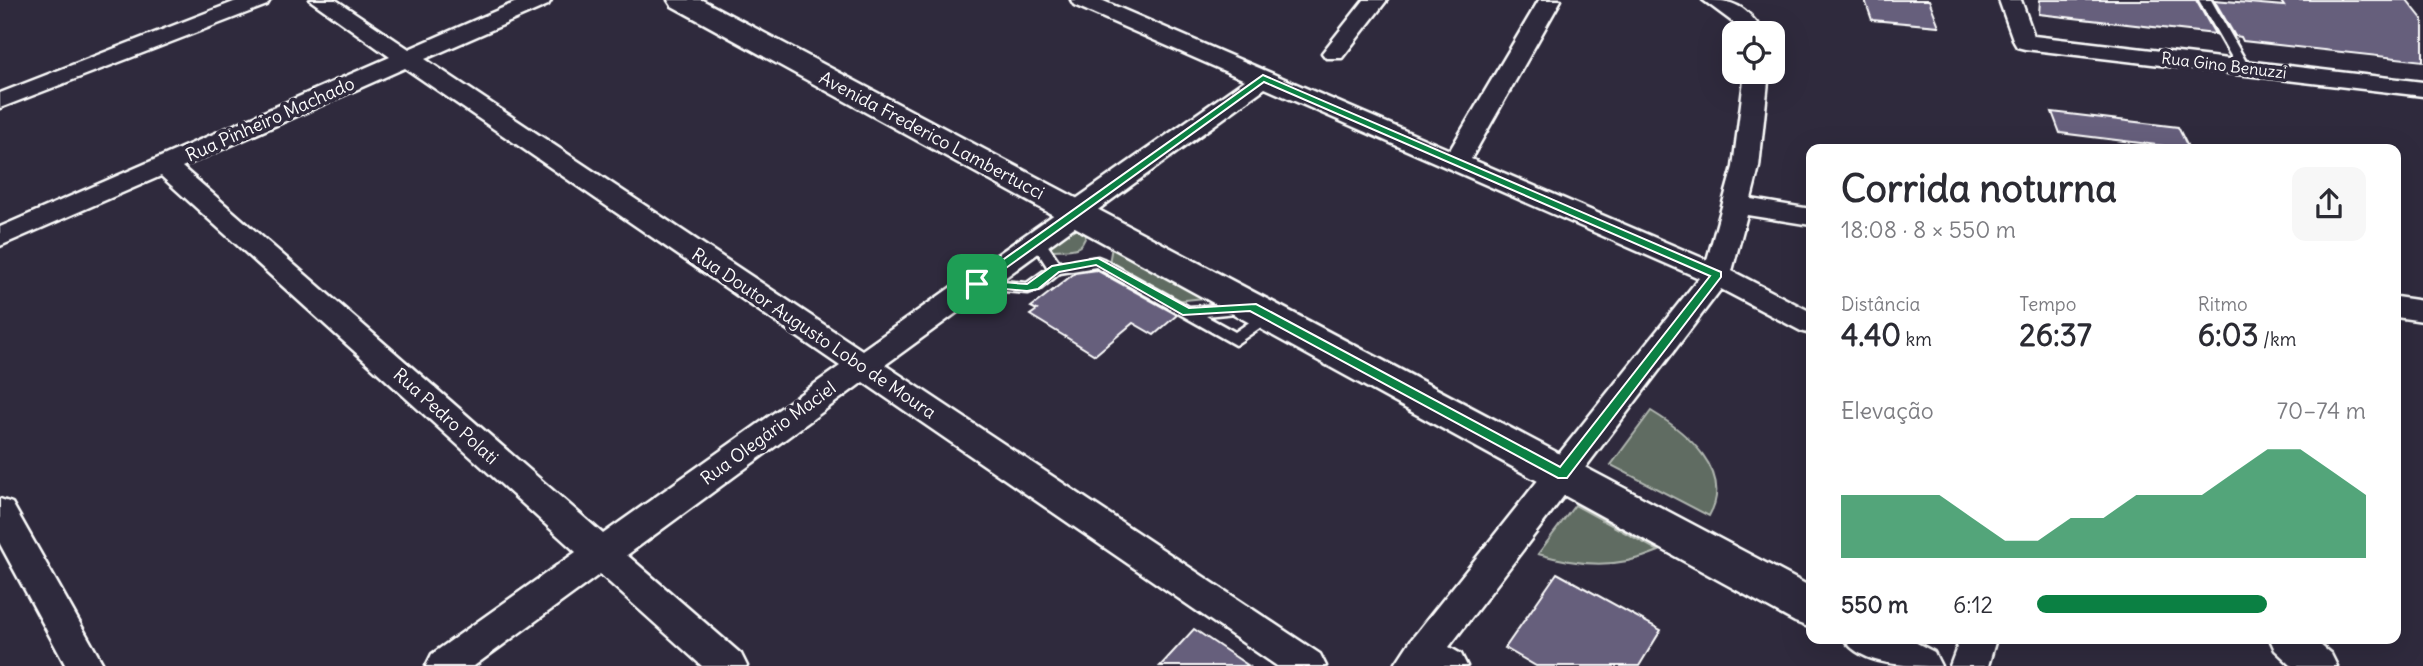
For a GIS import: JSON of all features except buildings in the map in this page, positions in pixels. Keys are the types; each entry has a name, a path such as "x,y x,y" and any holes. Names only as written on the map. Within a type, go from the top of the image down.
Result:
{"street":[{"path":"0,101 260,0"},
{"name":"Rua Doutor Augusto Lobo de Moura","path":"321,0 1307,666"},
{"name":"Rua Pinheiro Machado","path":"0,237 540,0"},
{"name":"Avenida Frederico Lambertucci","path":"682,0 1096,238 1260,312 1806,606"},
{"path":"1083,0 1717,275 1806,321"},
{"path":"1334,53 1376,0"},
{"path":"1456,162 1550,0"},
{"path":"1714,0 1744,21"},
{"name":"Rua Gino Benuzzi","path":"2010,0 2025,41 2423,89"},
{"name":"Rua Olegário Maciel","path":"445,666 1037,240 1096,238 1263,78"},
{"path":"1428,661 1562,474 1717,275 1737,205 1750,142 1756,84"},
{"name":"Rua Pedro Polati","path":"164,165 728,666"},
{"path":"1737,205 1806,216"},
{"path":"2401,308 2423,312"},
{"path":"0,512 85,666"},
{"path":"1876,644 1918,666"},
{"path":"1969,666 1976,644"},
{"path":"2294,644 2318,666"}],"lane":[{"path":"2205,0 2243,68"},
{"path":"977,284 1027,288 1034,286 1096,238 1187,312 1235,339 1260,312"},
{"path":"1037,240 1056,269"},
{"path":"1187,312 1260,312"}],"shaded area":[{"path":"1089,225 1082,245 1074,249 1052,250 1045,241 1066,226"},
{"path":"1113,241 1224,296 1175,301 1109,263"},
{"path":"1651,411 1692,442 1711,469 1716,484 1715,500 1709,516 1611,465"},
{"path":"1575,505 1659,551 1628,561 1599,564 1538,554"}],"route":[{"path":"1263,78 1717,275 1562,474 1252,307 1187,312 1098,262 1056,269 1034,286 1027,288 977,284 1263,78"}]}
